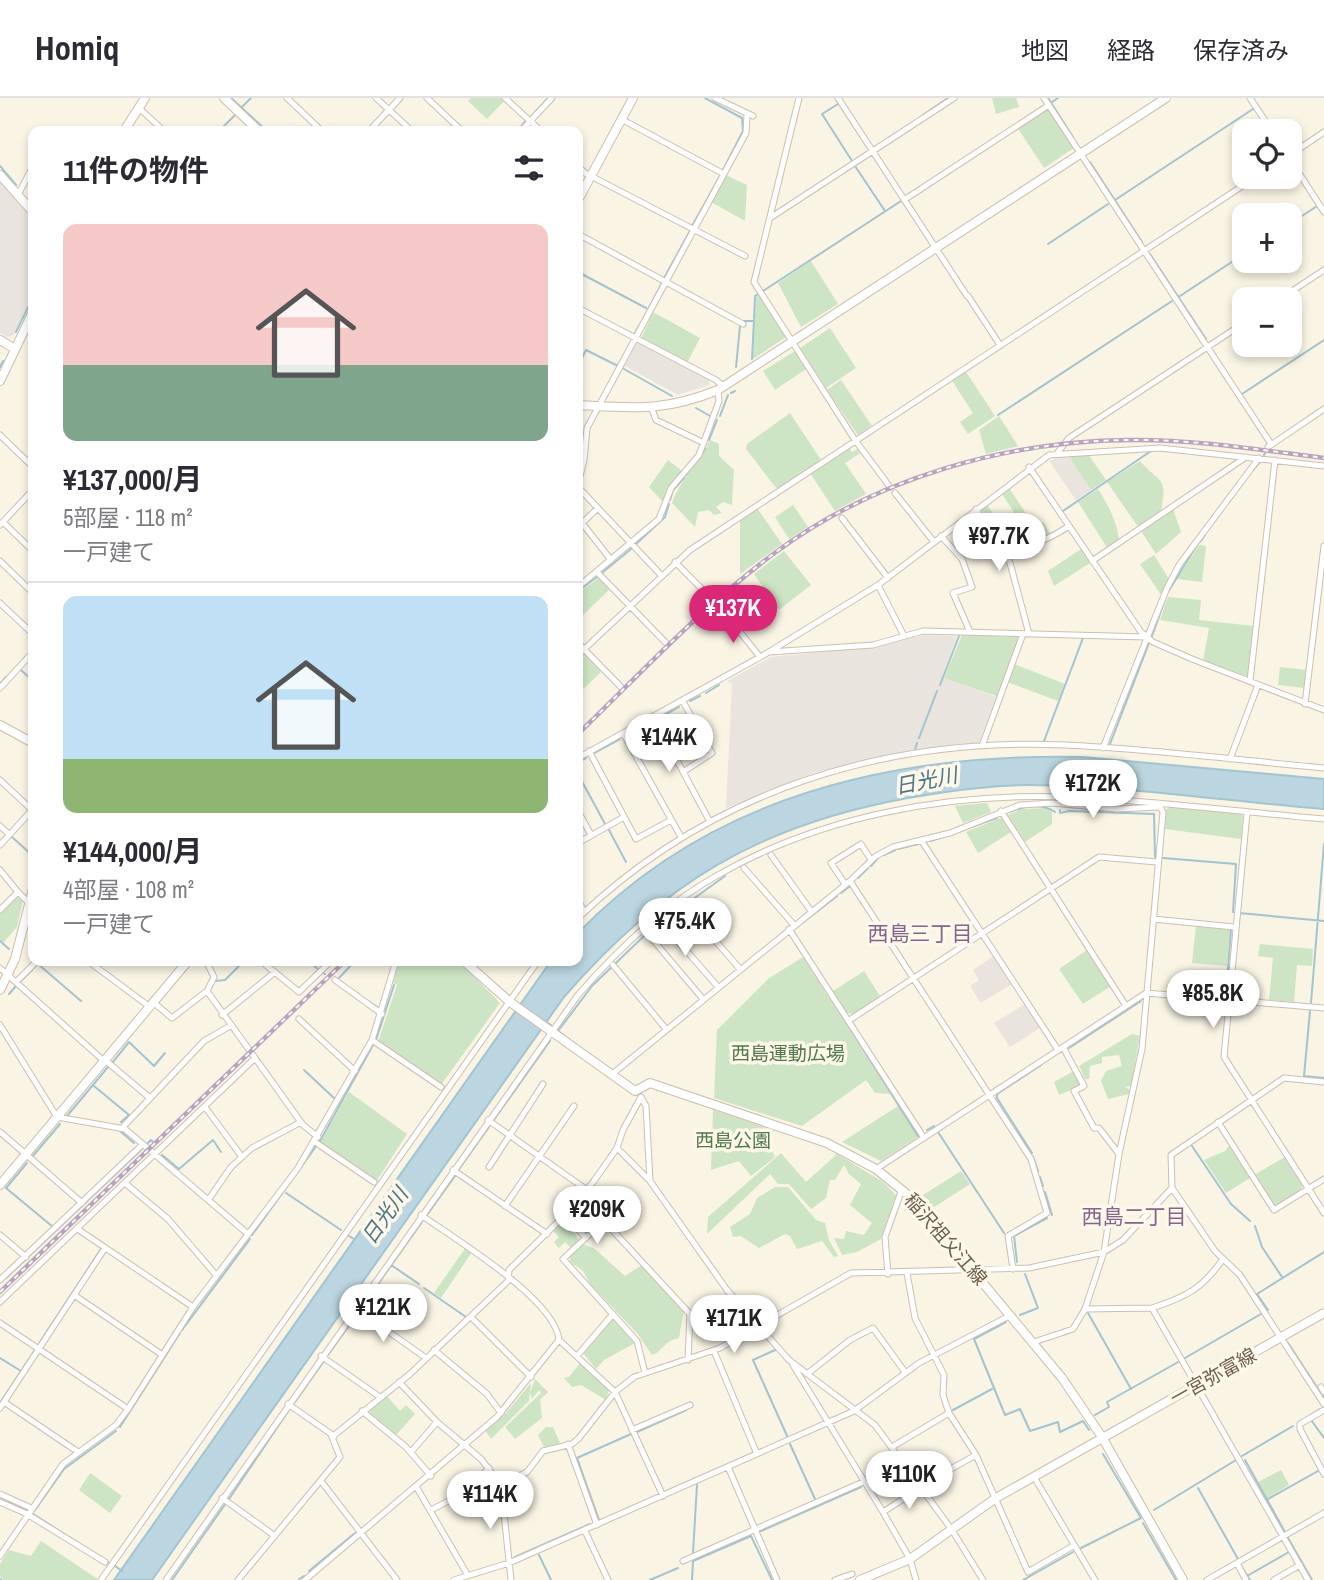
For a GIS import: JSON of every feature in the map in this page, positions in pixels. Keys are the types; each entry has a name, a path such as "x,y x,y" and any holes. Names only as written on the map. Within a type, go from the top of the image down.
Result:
{"street":[{"path":"127,126 145,98"},
{"path":"224,98 254,126"},
{"path":"287,98 317,126"},
{"path":"376,98 407,126"},
{"path":"374,126 400,98"},
{"path":"427,98 457,126"},
{"path":"505,98 535,126"},
{"path":"526,126 552,98"},
{"path":"583,190 633,98"},
{"path":"583,464 587,428 746,133 750,115 715,98"},
{"path":"799,98 754,282 855,440 890,487"},
{"path":"838,98 1000,345"},
{"path":"770,218 954,98"},
{"path":"1044,98 1270,445 1324,409"},
{"path":"583,404 652,409 682,403 721,388 1166,98"},
{"path":"1250,98 1264,119"},
{"path":"904,200 1049,105"},
{"path":"139,108 159,126"},
{"path":"621,119 724,174"},
{"path":"1302,148 1324,132"},
{"path":"583,169 746,256"},
{"path":"0,175 28,206"},
{"path":"18,195 28,176"},
{"path":"1302,176 1324,212"},
{"path":"621,687 584,650 675,562 855,440 1237,189"},
{"path":"583,237 743,324"},
{"path":"1298,287 1324,270"},
{"path":"583,311 721,388"},
{"path":"0,381 28,323"},
{"path":"583,755 769,652 878,585 1029,467 1058,452 1069,438 1232,331"},
{"path":"0,340 15,349"},
{"path":"583,583 660,519 671,488 699,455 719,401 721,388"},
{"path":"652,409 656,420 704,443"},
{"path":"0,435 28,462"},
{"path":"1058,452 1160,448 1324,466"},
{"path":"1092,561 1246,457"},
{"path":"1103,747 1179,565 1259,458"},
{"path":"1250,681 1275,460"},
{"path":"1029,467 1147,637"},
{"path":"583,492 660,575"},
{"path":"895,493 934,542"},
{"path":"28,495 1,524 28,547"},
{"path":"583,522 598,508"},
{"path":"976,509 1010,563 1026,634 982,746"},
{"path":"842,517 888,578"},
{"path":"956,551 978,545 1002,549 1047,540 1069,526"},
{"path":"583,528 611,560"},
{"path":"941,536 966,566 972,587 953,593 970,632"},
{"path":"1305,704 1324,546"},
{"path":"0,561 28,588"},
{"path":"675,562 713,600"},
{"path":"597,572 666,643"},
{"path":"878,585 904,636"},
{"path":"0,603 28,629"},
{"path":"728,617 760,657"},
{"path":"769,652 873,645 923,631 1147,637 1324,710"},
{"path":"0,688 28,657"},
{"path":"1230,759 1258,685"},
{"path":"682,700 712,753 683,772"},
{"path":"653,716 709,820"},
{"path":"0,725 28,740"},
{"path":"623,733 681,837"},
{"path":"584,912 681,837 709,820 811,777 886,760 982,746 1103,747 1324,768"},
{"path":"589,751 636,839 671,820"},
{"path":"0,780 28,805"},
{"path":"166,1580 550,1032 604,965 653,921 698,887 751,858 853,820 967,800 1078,798 1324,820"},
{"path":"611,1075 847,883 871,860 893,847 950,833 1020,805 1053,803 1117,809 1160,807 1163,812 1142,1049 1119,1154 1104,1252 1086,1309 1073,1329 1034,1342"},
{"path":"1001,811 1126,1006"},
{"path":"0,845 28,813"},
{"path":"1247,813 1234,927 1224,1057 1324,1213"},
{"path":"583,840 624,817"},
{"path":"583,820 591,835"},
{"path":"0,825 9,834"},
{"path":"921,840 1084,1086 1074,1091 1094,1128 1099,1128 1119,1154"},
{"path":"871,860 861,844 831,863 914,978 1031,1159 1048,1213 1008,1236 1013,1269"},
{"path":"771,855 811,911"},
{"path":"848,1021 1099,857 1157,862"},
{"path":"744,868 792,927 848,1021 924,1138"},
{"path":"0,870 28,901"},
{"path":"0,910 18,892"},
{"path":"0,990 8,975 28,917"},
{"path":"1153,919 1234,927"},
{"path":"671,933 718,987"},
{"path":"648,934 703,999"},
{"path":"713,938 740,969"},
{"path":"612,965 666,1029"},
{"path":"16,982 32,966"},
{"path":"95,966 172,1018 207,991 214,977 208,966"},
{"path":"0,1185 184,966"},
{"path":"267,966 299,992 326,966"},
{"path":"0,1556 63,1464 116,1425 193,1307 316,1140 372,1041 395,966"},
{"path":"470,966 509,1001 638,1094 646,1106 650,1181"},
{"path":"101,1580 534,966"},
{"path":"0,968 150,1098"},
{"path":"222,1015 275,972"},
{"path":"335,980 382,1014"},
{"path":"207,991 254,1059 316,1140 374,1182"},
{"path":"876,1169 1146,993 1324,1007"},
{"path":"299,1019 355,1071"},
{"path":"0,1025 57,1117 122,1128 248,1234"},
{"path":"122,1128 204,1041 230,1026"},
{"path":"372,1041 441,1087"},
{"path":"0,1302 79,1230 254,1059"},
{"path":"1324,1082 1284,1078 1171,1155 1172,1188 1223,1259 1240,1275 1324,1403"},
{"name":"稲沢祖父江線","path":"638,1094 650,1083 815,1138 876,1169 902,1189 925,1210 1034,1342 1102,1437 1183,1580"},
{"path":"489,1167 543,1084"},
{"path":"507,1274 565,1215 618,1148 638,1094"},
{"path":"505,1206 574,1106"},
{"path":"205,1107 242,1157"},
{"path":"488,1121 587,1190"},
{"path":"209,1199 231,1167 252,1148 301,1122"},
{"path":"1218,1122 1274,1210 1324,1179"},
{"path":"0,1132 82,1203"},
{"path":"0,1280 143,1144"},
{"path":"618,1148 650,1181 727,1290 759,1328 793,1364 875,1425 952,1530 983,1580"},
{"path":"453,1170 547,1234"},
{"path":"126,1184 168,1219 216,1275"},
{"path":"501,1485 527,1472 543,1451 568,1444 591,1427 626,1381 714,1351 742,1334 759,1328 851,1273 1013,1269 1104,1252 1123,1240 1172,1188"},
{"path":"888,1274 885,1237 902,1189"},
{"path":"305,1580 431,1476 501,1412 559,1340 558,1327 507,1274 421,1215"},
{"path":"565,1215 586,1238"},
{"path":"645,1373 637,1341 563,1259 604,1221 690,1314 688,1360"},
{"path":"79,1230 193,1307"},
{"path":"0,1236 26,1257"},
{"path":"0,1408 105,1248"},
{"path":"1086,1309 1152,1308 1186,1297 1210,1277 1223,1259"},
{"path":"906,1273 915,1318 944,1376 943,1395 949,1413 976,1455 1028,1572 1073,1546"},
{"path":"238,1580 341,1457 332,1442 334,1436 471,1317 508,1281 507,1274"},
{"path":"74,1295 161,1354"},
{"path":"355,1308 426,1358"},
{"path":"1152,1308 1308,1580"},
{"name":"一宮弥富線","path":"1102,1437 1324,1313"},
{"path":"577,1356 613,1314"},
{"path":"454,1580 509,1563 585,1531 854,1411 905,1372 1012,1315"},
{"path":"471,1317 531,1377"},
{"path":"0,1323 128,1409"},
{"path":"807,1374 850,1340 873,1328 905,1372"},
{"path":"559,1340 615,1392 663,1496"},
{"path":"435,1350 487,1394 501,1412"},
{"path":"714,1351 757,1454"},
{"path":"321,1356 380,1397"},
{"path":"793,1364 883,1511 910,1559 916,1580"},
{"path":"399,1382 437,1422 489,1468 501,1485 511,1580"},
{"path":"4,1402 78,1452"},
{"path":"288,1404 334,1436"},
{"path":"632,1430 690,1405"},
{"path":"1324,1410 1300,1424 1324,1474"},
{"path":"362,1411 411,1452 431,1476"},
{"path":"892,1447 949,1413"},
{"path":"411,1452 437,1422"},
{"path":"860,1580 910,1559 996,1498 1102,1437"},
{"path":"568,1444 597,1525"},
{"path":"883,1511 976,1455"},
{"path":"431,1510 464,1493 489,1468"},
{"path":"728,1468 776,1580"},
{"path":"1034,1477 1094,1580"},
{"path":"321,1481 397,1580"},
{"path":"683,1561 863,1482"},
{"path":"417,1488 467,1574"},
{"path":"0,1494 105,1562"},
{"path":"222,1498 275,1535"},
{"path":"0,1502 29,1511"},
{"path":"1207,1580 1324,1513"},
{"path":"585,1531 608,1580"},
{"path":"1237,1563 1246,1580"},
{"path":"1273,1580 1300,1565"},
{"path":"835,1580 852,1574"}],"shaded area":[{"path":"0,179 28,210 28,305 14,335 7,337 0,333"},
{"path":"637,342 709,379 709,385 678,395 625,366"},
{"path":"1068,455 1091,490 1076,500 1049,461"},
{"path":"924,635 957,636 942,677 996,697 979,743 888,756 816,772 726,808 732,684 727,681 771,657 874,647"},
{"path":"994,956 1012,984 981,1003 970,986 979,980 973,970"},
{"path":"1025,1004 1040,1028 1010,1047 994,1023"}],"green space":[{"path":"471,98 505,100 487,119 468,101"},
{"path":"992,98 1016,98 1019,107 996,114"},
{"path":"1047,107 1074,148 1044,168 1017,127"},
{"path":"726,175 747,185 745,221 711,202"},
{"path":"811,261 838,304 801,327 778,283"},
{"path":"759,295 786,337 753,359 756,297"},
{"path":"653,312 700,338 687,363 641,339"},
{"path":"830,328 856,368 826,388 800,348"},
{"path":"795,351 806,369 775,390 763,371"},
{"path":"966,372 995,416 968,434 960,422 973,413 951,379"},
{"path":"841,380 872,426 858,435 827,390"},
{"path":"790,413 821,460 777,489 746,449 747,444"},
{"path":"999,416 1018,446 986,454 979,430"},
{"path":"710,440 719,444 719,456 734,470 732,505 723,502 716,507 722,513 714,515 709,510 698,512 695,527 672,503"},
{"path":"849,447 852,452 859,448 862,452 845,463 866,494 835,511 810,473"},
{"path":"1088,454 1106,480 1091,490 1068,455"},
{"path":"668,460 682,471 669,487 663,502 649,487"},
{"path":"1140,461 1161,482 1163,492 1161,513 1139,528 1107,482"},
{"path":"1009,488 1035,527 1043,522 1051,535 1021,542 1027,532 1002,494"},
{"path":"1098,489 1117,528 1119,542 1108,549 1078,502"},
{"path":"793,505 808,527 789,539 775,517"},
{"path":"987,505 1016,545 1003,545 982,510"},
{"path":"757,508 782,544 740,574 740,520"},
{"path":"1173,509 1181,532 1156,554 1141,531"},
{"path":"1199,545 1206,546 1202,582 1177,579"},
{"path":"1081,549 1090,563 1054,586 1048,571"},
{"path":"784,551 811,585 779,610 754,574"},
{"path":"1154,555 1169,579 1162,596 1140,564"},
{"path":"600,577 611,588 583,615 583,589"},
{"path":"1168,597 1201,600 1199,620 1254,626 1249,677 1203,661 1209,628 1160,620"},
{"path":"962,635 1020,637 999,697 944,678"},
{"path":"583,654 601,672 583,689"},
{"path":"1014,664 1065,684 1058,701 1007,682"},
{"path":"1280,667 1307,670 1305,688 1278,685"},
{"path":"987,803 991,812 963,823 955,806"},
{"path":"1170,807 1239,813 1243,816 1241,839 1165,829 1166,810"},
{"path":"1047,808 1052,812 1052,824 1025,842 1008,815 1022,809"},
{"path":"1001,818 1011,832 978,853 966,832"},
{"path":"18,894 23,899 17,927 3,943 0,940 0,913"},
{"path":"1196,926 1230,930 1227,966 1192,963"},
{"path":"1260,944 1313,949 1312,966 1297,965 1294,1002 1269,1000 1273,958 1258,956"},
{"path":"1087,950 1111,986 1083,1004 1059,969"},
{"name":"西島運動広場","path":"803,957 890,1094 875,1093 866,1080 802,1126 714,1098 717,1030 768,979"},
{"path":"398,966 464,966 500,1003 441,1085 378,1042 397,985 393,983"},
{"path":"864,971 880,996 854,1014 847,1013 833,991"},
{"path":"1132,1034 1140,1036 1131,1086 1125,1087 1130,1090 1129,1094 1108,1099 1101,1081 1106,1071 1122,1066 1119,1055 1102,1057 1102,1063 1090,1066 1089,1079 1085,1079 1079,1066"},
{"path":"1074,1071 1080,1086 1059,1095 1054,1082"},
{"path":"349,1092 407,1134 376,1182 320,1143"},
{"path":"898,1106 918,1137 881,1161 842,1142"},
{"name":"西島公園","path":"713,1110 775,1131 766,1136 775,1157 751,1176 739,1161 711,1170"},
{"path":"1229,1146 1250,1178 1226,1193 1204,1160 1225,1151"},
{"path":"781,1153 806,1182 837,1154 883,1182 896,1195 881,1239 857,1252 842,1255 834,1238 844,1239 846,1231 864,1235 872,1223 850,1205 861,1184 849,1174 844,1165 835,1180 830,1180 826,1198 811,1209 789,1184 778,1184 770,1174 707,1234 708,1217"},
{"path":"1285,1157 1303,1185 1277,1205 1272,1204 1254,1175"},
{"path":"961,1171 970,1184 931,1209 920,1197"},
{"path":"775,1187 788,1187 816,1220 825,1223 829,1240 838,1256 834,1257 822,1241 797,1249 790,1236 785,1234 759,1248 741,1236 733,1237 730,1227 750,1214 757,1198"},
{"path":"566,1221 579,1240 571,1248 565,1242 559,1248 554,1242 559,1237 553,1231"},
{"path":"583,1244 595,1249 625,1276 642,1265 684,1311 679,1338 652,1355 637,1333 590,1284 583,1271 570,1262 570,1257"},
{"path":"466,1247 472,1252 441,1298 434,1293"},
{"path":"611,1320 615,1320 635,1343 604,1360 596,1369 583,1353"},
{"path":"580,1363 609,1389 606,1400 581,1385 572,1387 564,1378 569,1377"},
{"path":"535,1379 548,1392 540,1400 542,1418 515,1439 505,1427 541,1393 539,1390 532,1399 530,1393"},
{"path":"531,1383 529,1401 491,1439 485,1430 505,1414"},
{"path":"387,1396 400,1411 406,1405 415,1414 396,1435 370,1413 370,1409"},
{"path":"546,1427 553,1427 560,1443 544,1447 538,1435"},
{"path":"1281,1470 1289,1485 1267,1498 1258,1482"},
{"path":"90,1473 122,1496 110,1513 79,1490"},
{"path":"41,1541 99,1580 3,1580 0,1576 0,1564 9,1550 31,1556"}],"water":[{"name":"日光川","path":"1083,757 1324,779 1324,809 1103,788 1029,785 983,787 908,798 805,824 717,865 677,891 639,922 601,957 564,997 152,1580 114,1580 547,966 583,966 583,928 630,886 687,847 747,816 810,792 876,775 943,763"}],"waterway":[{"path":"231,98 262,126"},
{"path":"242,107 251,98"},
{"path":"530,118 548,98"},
{"path":"705,98 742,118 743,131 723,170"},
{"path":"923,115 948,98"},
{"path":"1048,98 1073,137"},
{"path":"1052,102 1058,98"},
{"path":"838,104 822,114 852,161"},
{"path":"1115,200 1253,109"},
{"path":"224,126 235,115"},
{"path":"521,126 525,122"},
{"path":"1090,162 1142,242"},
{"path":"0,166 16,185"},
{"path":"855,166 885,211"},
{"path":"692,226 720,176"},
{"path":"763,291 901,201"},
{"path":"1048,244 1108,204"},
{"path":"1302,216 1317,206"},
{"path":"664,278 690,231"},
{"path":"1150,254 1206,339"},
{"path":"1180,296 1232,262"},
{"path":"583,275 646,308"},
{"path":"643,319 662,283"},
{"path":"754,319 755,296 758,294"},
{"path":"998,415 1172,301"},
{"path":"16,332 28,307"},
{"path":"744,321 754,321 752,359"},
{"path":"634,335 640,324"},
{"path":"736,367 740,326"},
{"path":"1242,394 1324,340"},
{"path":"583,356 586,350 618,366"},
{"path":"0,367 3,361"},
{"path":"624,369 672,396"},
{"path":"731,393 735,391"},
{"path":"720,416 728,395"},
{"path":"696,408 710,416"},
{"path":"709,440 717,420"},
{"path":"686,475 705,449"},
{"path":"1063,511 1151,451"},
{"path":"1252,471 1260,462"},
{"path":"670,500 673,490 684,478"},
{"path":"636,544 665,517 669,504"},
{"path":"1200,542 1205,535"},
{"path":"1168,592 1197,545"},
{"path":"603,572 631,549"},
{"path":"583,587 597,577"},
{"path":"1152,636 1166,597"},
{"path":"940,685 959,636"},
{"path":"1044,741 1083,638"},
{"path":"1110,744 1149,643"},
{"path":"21,670 28,676"},
{"path":"0,684 6,677"},
{"path":"706,693 719,685"},
{"path":"919,738 937,691"},
{"path":"690,701 700,696"},
{"path":"661,717 679,707"},
{"path":"630,733 650,723"},
{"path":"594,753 620,739"},
{"path":"915,750 917,743"},
{"path":"583,783 605,824"},
{"path":"1010,812 1033,806 1055,812"},
{"path":"1060,810 1060,813 1154,814 1155,857"},
{"path":"931,841 997,818"},
{"path":"609,830 626,862"},
{"path":"12,837 28,851"},
{"path":"898,849 918,844"},
{"path":"1311,1003 1324,844"},
{"path":"884,855 895,850"},
{"path":"871,866 878,858"},
{"path":"1163,858 1236,864 1233,912"},
{"path":"858,878 868,868"},
{"path":"649,931 725,876"},
{"path":"841,893 849,887"},
{"path":"797,927 837,896"},
{"path":"1239,913 1324,921"},
{"path":"1226,993 1231,930"},
{"path":"570,1040 558,1031 592,986 645,935"},
{"path":"0,941 9,949"},
{"path":"40,966 81,1001"},
{"path":"215,981 225,980 239,966"},
{"path":"314,966 318,969"},
{"path":"338,979 350,966"},
{"path":"20,982 32,970"},
{"path":"376,1040 394,985"},
{"path":"9,994 16,986"},
{"path":"830,997 918,1136"},
{"path":"368,1001 380,1009"},
{"path":"1069,1048 1141,1001"},
{"path":"1310,1011 1304,1076 1324,1078"},
{"path":"543,1020 551,1025"},
{"path":"493,1121 550,1041"},
{"path":"112,1063 129,1042 154,1066 165,1053"},
{"path":"320,1141 373,1045"},
{"path":"1032,1153 997,1094 1041,1065"},
{"path":"67,1116 108,1067"},
{"path":"304,1070 334,1098"},
{"path":"94,1086 129,1115 121,1122"},
{"path":"32,1157 60,1124"},
{"path":"927,1130 934,1126"},
{"path":"459,1169 489,1127"},
{"path":"120,1131 134,1143"},
{"path":"938,1132 1004,1233"},
{"path":"148,1143 151,1140 153,1142"},
{"path":"162,1155 179,1169 213,1140 221,1152"},
{"path":"252,1235 317,1145"},
{"path":"1192,1146 1231,1204 1250,1221"},
{"path":"6,1278 141,1150"},
{"path":"1033,1157 1038,1171"},
{"path":"27,1163 6,1188 53,1227"},
{"path":"427,1215 455,1176"},
{"path":"1040,1177 1043,1186"},
{"path":"1045,1192 1052,1215"},
{"path":"286,1193 341,1230"},
{"path":"1017,1262 1014,1236 1047,1218"},
{"path":"361,1308 422,1222"},
{"path":"1255,1226 1262,1247 1282,1277"},
{"name":"日光川","path":"349,1236 354,1239"},
{"path":"182,1330 250,1239"},
{"path":"38,1345 101,1249"},
{"path":"1268,1310 1257,1294 1324,1252"},
{"path":"391,1265 419,1284"},
{"path":"1020,1315 1038,1308 1025,1274"},
{"path":"424,1288 466,1317"},
{"path":"1088,1313 1131,1389"},
{"path":"1185,1358 1261,1314"},
{"path":"328,1355 356,1316"},
{"path":"1006,1322 974,1339 1005,1415 1020,1409 1030,1431 1058,1422 1060,1432 1083,1421 1089,1430"},
{"path":"120,1427 180,1333"},
{"path":"1288,1343 1324,1398"},
{"path":"23,1368 35,1350"},
{"path":"775,1350 753,1360 788,1438"},
{"path":"0,1358 21,1371 0,1403"},
{"path":"295,1402 324,1361"},
{"path":"1095,1415 1109,1407 1107,1402 1180,1361"},
{"path":"953,1410 992,1389"},
{"path":"1312,1414 1320,1409"},
{"path":"229,1499 289,1410"},
{"path":"637,1432 686,1410"},
{"path":"1311,1420 1324,1438"},
{"path":"1242,1456 1293,1426"},
{"path":"35,1510 64,1469 116,1431"},
{"path":"599,1520 577,1458 631,1434"},
{"path":"790,1444 815,1499"},
{"path":"1079,1549 1141,1518 1103,1454"},
{"path":"1154,1510 1236,1460"},
{"path":"1245,1460 1285,1532"},
{"path":"1268,1499 1318,1471"},
{"path":"693,1553 697,1485"},
{"path":"761,1531 861,1487"},
{"path":"1198,1488 1238,1559"},
{"path":"0,1497 27,1509"},
{"path":"172,1580 226,1503"},
{"path":"33,1514 108,1562"},
{"path":"1143,1523 1176,1580"},
{"path":"515,1557 590,1524"},
{"path":"309,1571 355,1533"},
{"path":"692,1580 693,1561 751,1536 772,1580"},
{"path":"1288,1538 1312,1580"},
{"path":"1023,1580 1073,1552"},
{"path":"1247,1576 1289,1552"},
{"path":"539,1555 551,1580"},
{"path":"1240,1564 1250,1580"},
{"path":"115,1566 122,1571"},
{"path":"650,1580 678,1568"},
{"path":"299,1579 304,1576"}],"railway":[{"path":"583,729 674,640 749,572 815,526 856,503 899,484 990,456 1083,442 1178,441 1324,458"},
{"path":"0,1292 340,966"}],"district":[{"name":"西島三丁目","path":"920,934"},
{"name":"西島二丁目","path":"1134,1217"}]}
